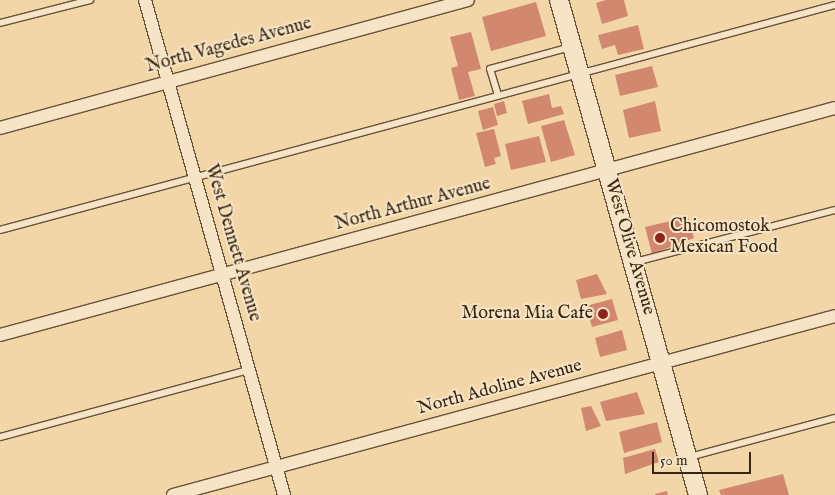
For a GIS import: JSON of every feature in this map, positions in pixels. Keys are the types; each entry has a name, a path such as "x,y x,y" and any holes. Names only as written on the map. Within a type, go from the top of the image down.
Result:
{"main road":[{"name":"West Olive Avenue","path":"558,0 698,495"}],"street":[{"name":"West Dennett Avenue","path":"146,0 284,495"},
{"name":"North Vagedes Avenue","path":"0,128 468,0"},
{"name":"North Arthur Avenue","path":"0,335 835,108"},
{"name":"North Adoline Avenue","path":"173,495 835,316"}],"lane":[{"path":"0,23 90,0"},
{"path":"0,230 835,4"},
{"path":"498,96 490,69 572,46"},
{"path":"633,263 835,210"},
{"path":"0,437 249,370"},
{"path":"688,458 835,418"}],"building":[{"path":"606,0 624,0 628,16 602,24 596,3"},
{"path":"536,2 546,36 491,51 482,17"},
{"path":"638,25 644,49 618,55 615,45 602,49 598,35"},
{"path":"471,32 481,69 468,72 475,96 459,100 451,68 458,66 450,37"},
{"path":"652,66 658,87 620,96 615,75"},
{"path":"549,94 552,108 561,106 564,114 528,124 522,101"},
{"path":"504,101 507,113 497,116 494,104"},
{"path":"655,101 661,131 629,138 623,110"},
{"path":"493,107 498,125 483,130 478,111"},
{"path":"564,120 575,155 551,162 541,126"},
{"path":"494,129 501,156 494,158 496,164 485,167 476,133"},
{"path":"539,136 546,162 511,170 505,144"},
{"path":"688,217 694,238 652,254 645,227"},
{"path":"597,274 607,294 581,299 576,280"},
{"path":"612,299 618,320 592,327 586,306"},
{"path":"622,330 627,350 600,357 595,338"},
{"path":"637,392 645,414 606,421 600,402"},
{"path":"591,406 601,426 586,431 581,408"},
{"path":"657,422 662,442 624,453 619,432"},
{"path":"655,449 659,462 625,474 623,458"},
{"path":"783,474 789,495 721,495 719,490"},
{"path":"667,491 668,495 655,495 655,494"}],"place":[{"name":"Chicomostok Mexican Food","path":"660,238"},
{"name":"Morena Mia Cafe","path":"603,314"}]}
